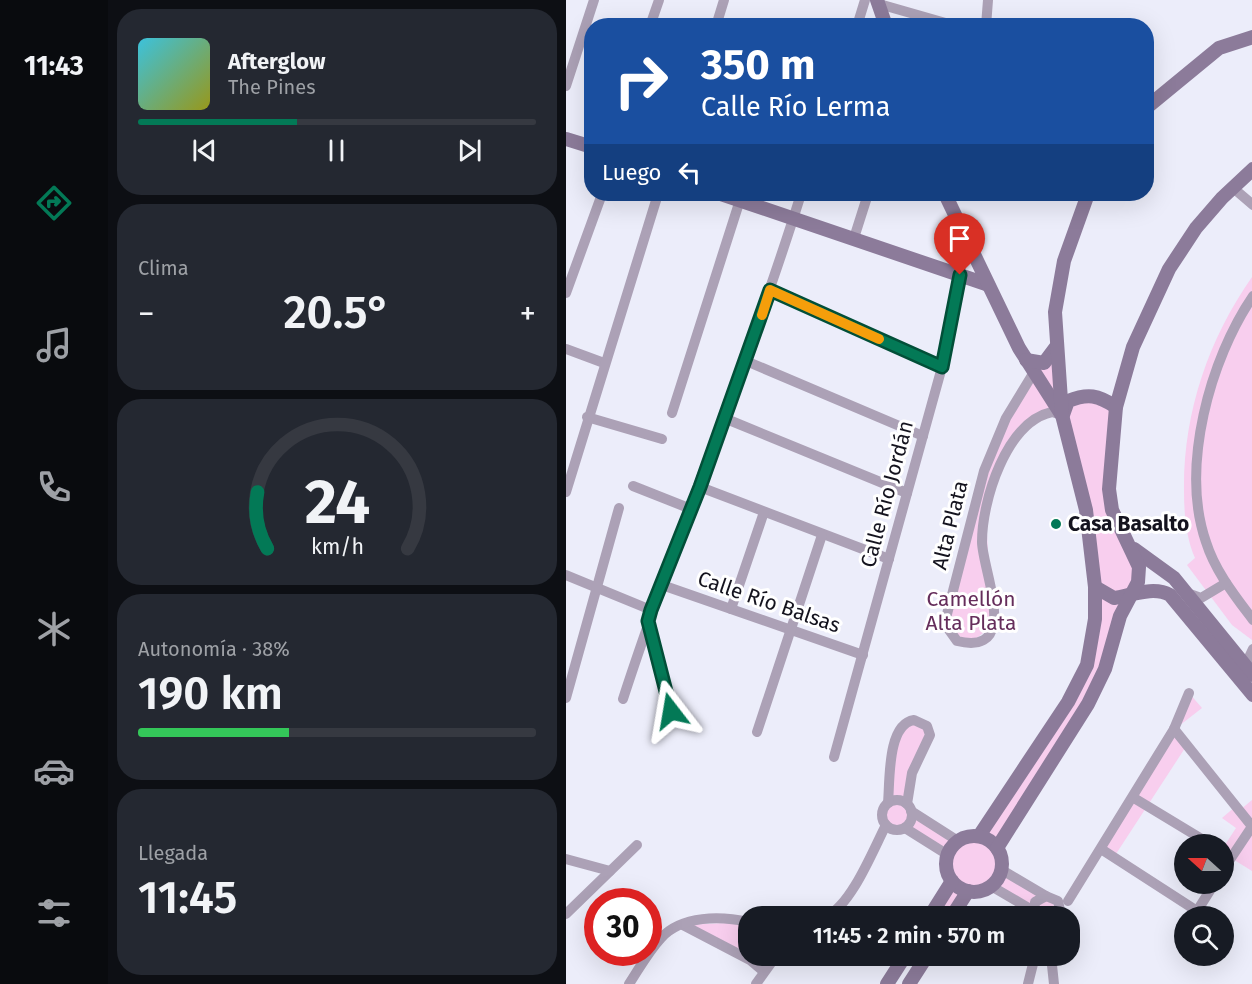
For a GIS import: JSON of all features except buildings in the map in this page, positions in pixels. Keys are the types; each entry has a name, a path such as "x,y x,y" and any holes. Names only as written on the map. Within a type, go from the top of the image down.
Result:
{"main road":[{"path":"874,1 882,18"},
{"path":"1154,101 1219,48 1253,37"},
{"path":"566,139 584,145"},
{"path":"997,848 1088,704 1105,669 1120,616 1138,582 1139,567 1125,543 1112,510 1109,489 1116,407 1133,347 1169,269 1196,228 1232,187 1250,175"},
{"path":"740,201 986,284"},
{"path":"948,201 986,284 1026,360 1062,415"},
{"path":"979,836 1068,702 1087,665 1095,619 1096,587 1086,510 1062,415 1055,312 1064,261 1085,201"},
{"path":"1026,360 1044,363 1056,346"},
{"path":"1062,415 1068,401 1089,394 1116,407"},
{"path":"1125,543 1174,578 1249,670"},
{"path":"1096,587 1114,598 1158,591 1170,595 1253,695"},
{"path":"979,836 997,848 1001,856 1001,870 991,886 978,892 968,891 952,881 948,873 948,855 958,841 966,837 979,836"},
{"path":"936,906 952,881"},
{"path":"958,906 968,891"},
{"path":"887,984 899,966"},
{"path":"909,984 921,966"}],"street":[{"path":"588,18 594,0"},
{"path":"653,18 659,0"},
{"path":"718,18 724,0"},
{"path":"987,18 988,0"},
{"path":"862,18 874,1 930,18"},
{"path":"566,86 584,31"},
{"path":"1232,187 1253,205"},
{"path":"566,293 599,201"},
{"path":"566,492 587,417 656,201"},
{"path":"672,413 740,201"},
{"path":"623,699 650,616 746,361 799,201"},
{"path":"854,238 866,201"},
{"name":"Calle Río Jordán","path":"834,757 942,367 966,240"},
{"path":"770,290 942,367"},
{"path":"1253,297 1226,342 1210,387 1198,455 1199,501 1205,541 1226,583 1253,620"},
{"path":"566,349 604,363"},
{"path":"746,361 923,436"},
{"name":"Alta Plata","path":"1034,372 1006,418 984,471 946,618 951,635 957,641 969,645 982,641 992,626 995,612 993,587 983,556 983,530 1002,458 1021,429 1042,414 1052,412 1062,415"},
{"path":"587,417 662,439"},
{"path":"724,418 907,493"},
{"path":"1006,418 1021,429"},
{"path":"633,486 691,509"},
{"path":"700,487 889,559"},
{"path":"566,698 595,587 619,508"},
{"path":"731,609 764,512"},
{"path":"757,732 822,535"},
{"path":"964,555 983,556"},
{"path":"566,575 595,587 650,616 671,711"},
{"path":"1187,593 1201,598 1226,583"},
{"name":"Calle Río Balsas","path":"662,585 863,655"},
{"path":"1249,670 1253,650"},
{"path":"1068,901 1134,798 1174,729 1189,693"},
{"path":"905,828 910,821 912,773 930,741 927,726 914,720 904,724 895,737 887,803 882,816 886,825 894,830 905,828 948,855"},
{"path":"1174,729 1252,825 1234,847"},
{"path":"1134,798 1193,834"},
{"path":"887,803 897,800 958,841"},
{"path":"838,906 863,870 886,825"},
{"path":"566,914 637,845"},
{"path":"1101,849 1183,906"},
{"path":"566,859 610,871"},
{"path":"1001,870 1058,902 1060,906"},
{"path":"991,886 1022,906"},
{"path":"1036,906 1038,899 1046,896"},
{"path":"629,984 662,936 683,925 703,919 726,917 738,920"},
{"path":"683,925 750,960 763,971"},
{"path":"756,984 767,966"},
{"path":"1028,984 1032,966"},
{"path":"1051,966 1054,984"}],"green space":[{"path":"1252,277 1252,640 1232,625 1187,565 1195,558 1186,525 1184,491 1188,434 1201,379 1223,326"},
{"name":"Camellón Alta Plata","path":"1056,347 1062,414 1081,396 1116,407 1109,489 1140,575 1105,669 997,848 1002,860 1002,870 1050,896 1054,906 1020,906 991,886 978,892 968,891 958,906 936,906 952,881 948,873 948,855 905,828 894,830 883,821 882,811 888,803 895,737 904,724 927,726 907,805 958,841 974,836 1087,665 1095,587 1062,416 1052,412 1009,444 986,515 992,626 969,644 947,627 984,471 1038,363"},
{"path":"1189,693 1202,708 1175,729 1187,745 1114,857 1101,849"},
{"path":"1252,800 1252,871 1234,860 1234,834 1232,834 1236,828 1222,818 1236,806 1240,810"},
{"path":"738,922 738,957 683,925"},
{"path":"754,966 767,966 763,971"}],"slow traffic":[{"path":"762,315 770,290 879,339"}],"place":[{"name":"Casa Basalto","path":"1056,524"}],"route":[{"path":"671,711 648,621 700,487 770,290 942,367 960,275"}]}
